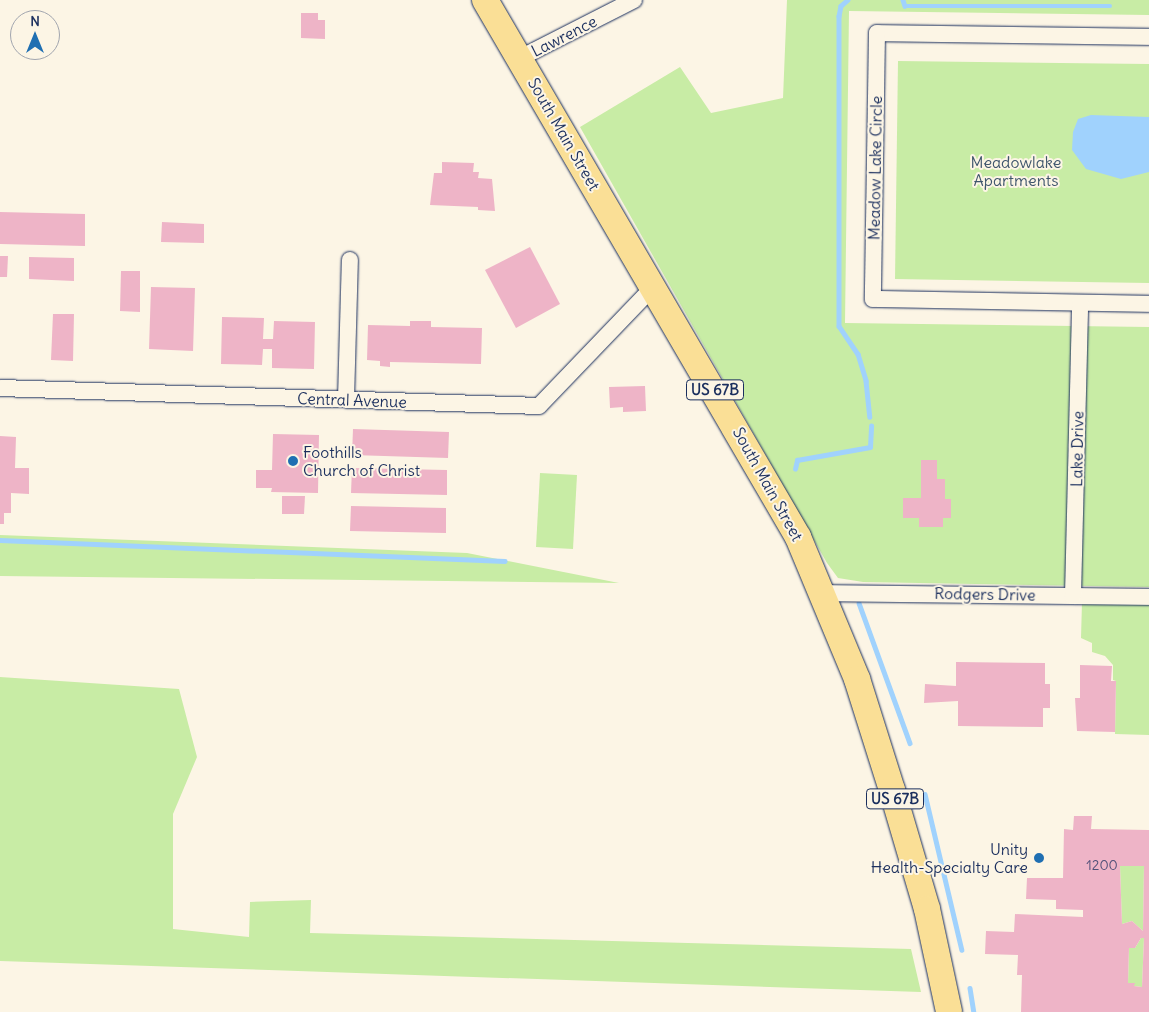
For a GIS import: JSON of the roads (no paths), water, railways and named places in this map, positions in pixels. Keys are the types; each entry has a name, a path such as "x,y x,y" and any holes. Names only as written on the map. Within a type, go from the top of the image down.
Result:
{"main road":[{"name":"South Main Street","path":"485,0 774,492 822,593 856,679 892,790 927,909 949,1012"}],"street":[{"name":"Lawrence","path":"520,58 634,0"},
{"name":"Meadow Lake Circle","path":"1149,37 878,33 873,299 1149,304"},
{"path":"346,399 350,260"},
{"name":"Central Avenue","path":"0,388 539,406 654,286"},
{"name":"Lake Drive","path":"1073,596 1080,303"},
{"name":"Rodgers Drive","path":"822,593 1149,597"}],"water":[{"path":"1091,115 1149,117 1149,172 1121,179 1086,169 1072,150 1073,132 1078,119"}],"waterway":[{"path":"848,0 841,6 839,16 839,326 858,354 866,381 870,417"},
{"path":"903,0 905,6 1110,6"},
{"path":"795,469 797,460 870,447 871,426"},
{"path":"0,540 505,561"},
{"path":"859,603 910,743"},
{"path":"925,794 962,950"},
{"path":"970,988 974,1012"}],"place":[{"name":"Foothills Church of Christ","path":"293,461"},
{"name":"Unity Health-Specialty Care","path":"1039,858"}],"park label":[{"name":"Meadowlake Apartments","path":"1016,171"}]}
